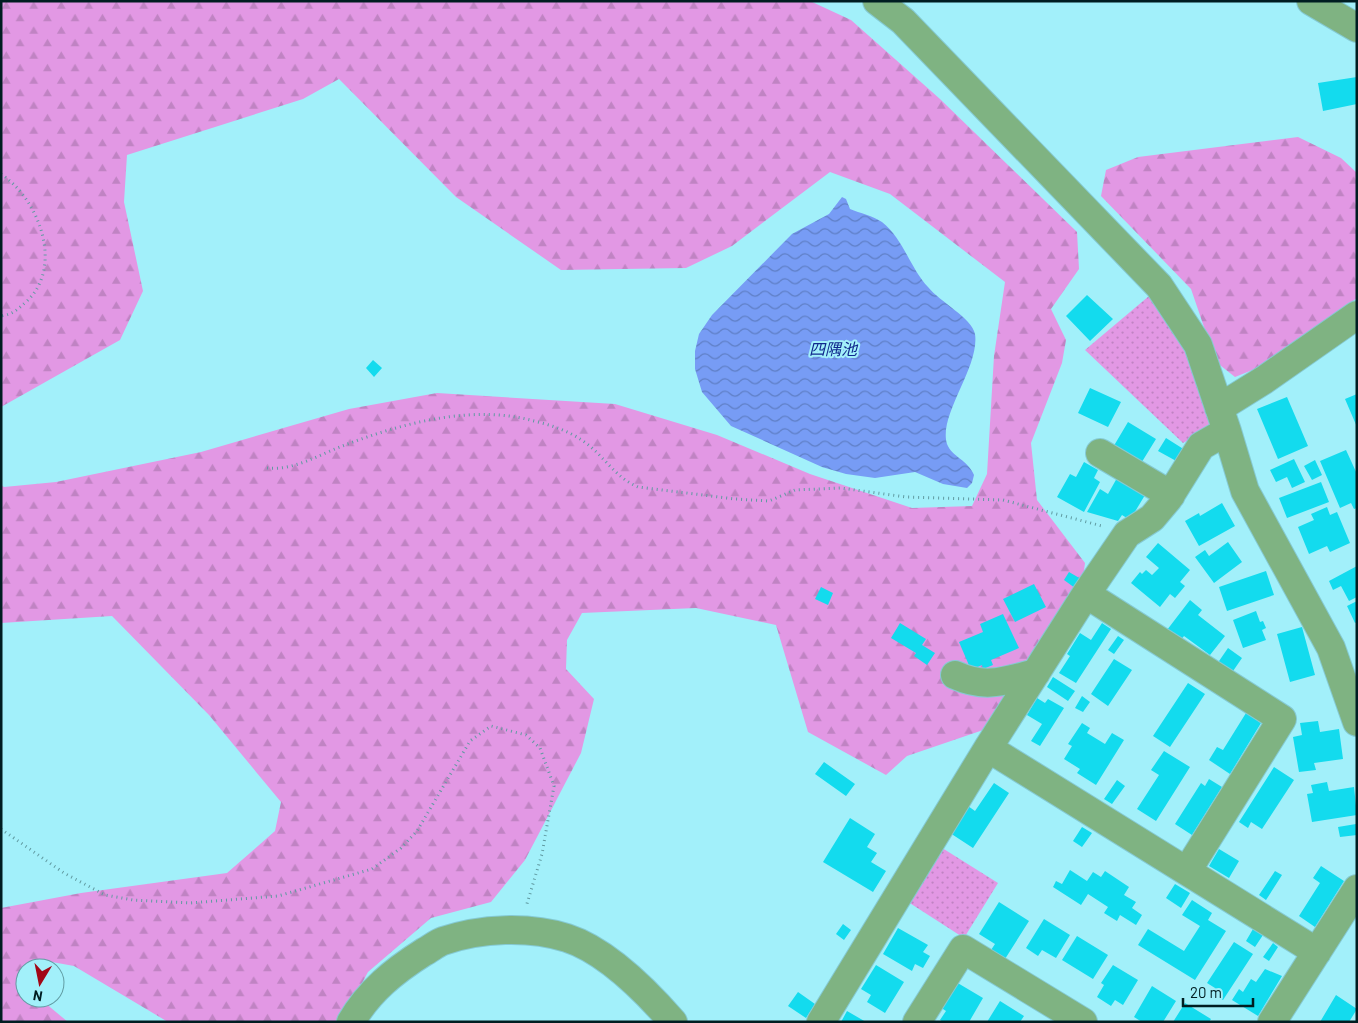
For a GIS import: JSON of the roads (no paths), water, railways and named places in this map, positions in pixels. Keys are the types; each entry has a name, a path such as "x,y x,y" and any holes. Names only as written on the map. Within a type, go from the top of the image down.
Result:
{"street":[{"path":"877,1 903,21 1159,286 1198,346 1245,491 1331,648 1357,722"},
{"path":"1311,1 1357,28"},
{"path":"821,1022 988,748 1086,594 1127,534 1152,518 1171,495 1201,446 1223,420 1264,380 1357,315"},
{"path":"1100,453 1171,495"},
{"path":"1086,594 1282,719 1187,871"},
{"path":"955,675 971,682 992,684 1036,673"},
{"path":"988,748 1317,952"},
{"path":"1272,1022 1357,889"},
{"path":"351,1022 359,1007 377,986 403,965 442,941 477,934 518,930 567,938 599,955 645,990 673,1022"},
{"path":"916,1022 963,949 1083,1022"}],"water":[{"name":"四隅池","path":"842,197 846,199 850,209 882,222 896,236 916,271 933,293 962,316 973,328 975,347 966,376 948,419 946,432 949,448 968,466 974,475 972,483 967,488 943,484 915,472 875,478 846,474 822,467 731,426 702,392 695,369 695,351 699,334 712,315 792,234 829,214"}]}
